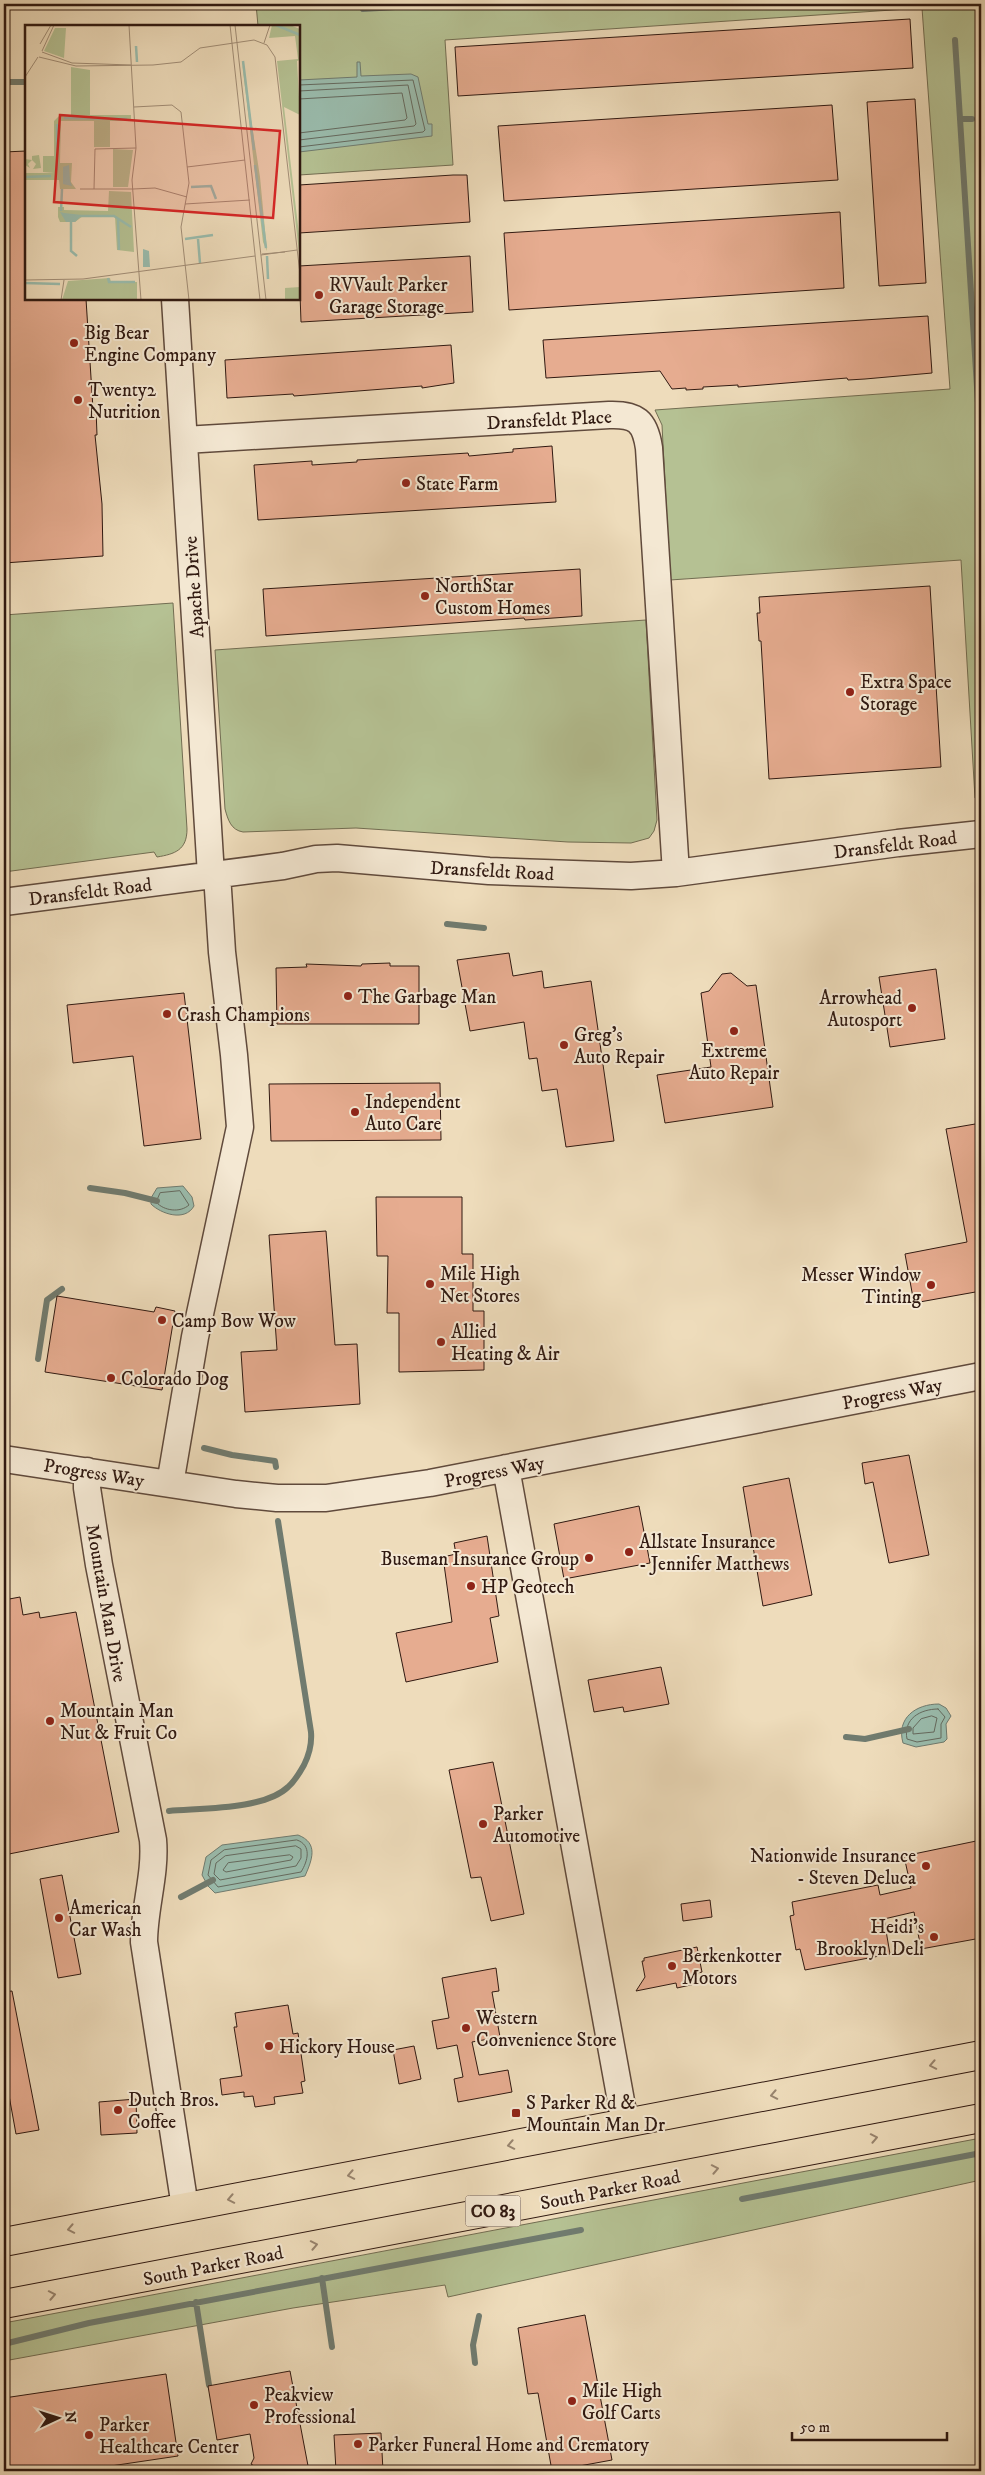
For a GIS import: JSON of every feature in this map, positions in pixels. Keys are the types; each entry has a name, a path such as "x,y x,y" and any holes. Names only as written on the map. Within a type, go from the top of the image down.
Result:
{"highway":[{"path":"4,2242 981,2056"},
{"name":"South Parker Road","path":"4,2304 981,2118"}],"street":[{"name":"Apache Drive","path":"170,1484 195,1337 240,1126 214,874 175,300"},
{"name":"Dransfeldt Place","path":"184,440 610,415 626,415 635,418 644,430 649,448 676,873"},
{"name":"Dransfeldt Road","path":"4,902 283,866 316,859 337,858 489,871 608,876 676,873 981,834"},
{"name":"Progress Way","path":"4,1458 258,1496 326,1498 430,1483 981,1376"},
{"path":"506,1468 624,2123"},
{"name":"Mountain Man Drive","path":"87,1471 87,1488 99,1565 153,1840 154,1857 146,1907 144,1942 185,2207"}],"shaded area":[{"path":"256,4 981,4 981,798 975,798 961,560 670,580 662,425 655,410 950,389 922,8 445,40 453,165 300,175 300,25 258,25"},
{"path":"173,603 187,829 185,842 179,850 157,857 154,852 4,872 4,615"},
{"path":"646,620 657,820 654,831 649,838 631,843 568,842 356,828 243,832 233,827 229,821 225,809 215,650"},
{"path":"981,2138 981,2180 448,2297 445,2285 293,2308 4,2361 4,2323"}],"water":[{"path":"357,62 360,62 361,76 411,74 418,77 428,124 432,124 432,136 300,152 300,80 357,77"},
{"path":"183,1186 192,1197 194,1206 185,1214 173,1215 155,1208 151,1204 151,1198 157,1188"},
{"path":"939,1704 946,1708 951,1716 946,1724 947,1739 944,1742 916,1747 903,1743 902,1726 910,1714 923,1707"},
{"path":"298,1835 305,1838 312,1852 305,1876 215,1893 208,1886 202,1875 206,1857 222,1845"}],"building":[{"path":"910,19 913,68 458,96 455,47"},
{"path":"915,99 926,283 879,286 867,102"},
{"path":"832,105 838,180 504,201 498,126"},
{"path":"25,151 25,300 86,300 93,409 96,409 97,435 95,435 102,504 103,556 4,563 4,152"},
{"path":"467,175 470,222 300,233 300,185"},
{"path":"840,212 844,288 509,310 504,233"},
{"path":"470,256 473,312 301,322 300,266"},
{"path":"928,316 932,373 738,387 738,385 703,387 703,389 686,390 686,388 672,389 660,371 546,378 543,340"},
{"path":"451,345 454,383 422,388 422,386 294,396 293,394 227,398 225,360"},
{"path":"552,446 556,502 258,520 254,465 312,461 312,465 357,462 357,460 468,453 469,456 513,452 513,449"},
{"path":"580,569 582,616 525,620 524,618 266,636 263,589"},
{"name":"Extra Space Storage","path":"930,586 941,767 769,779 761,641 759,641 757,613 760,613 759,597"},
{"name":"Greg's Auto Repair","path":"509,953 513,976 542,971 544,988 591,981 614,1141 566,1147 557,1089 542,1091 537,1058 529,1059 524,1022 470,1031 457,960"},
{"name":"The Garbage Man","path":"390,963 390,966 419,966 419,1024 277,1024 276,968 307,967 306,964 361,966 362,964"},
{"name":"Arrowhead Autosport","path":"936,969 945,1039 890,1047 879,977"},
{"name":"Extreme Auto Repair","path":"731,973 747,986 756,985 773,1107 665,1123 657,1075 711,1067 701,993 709,991 722,974"},
{"path":"184,993 201,1139 144,1146 133,1056 73,1063 67,1005"},
{"name":"Independent Auto Care","path":"440,1083 441,1140 271,1141 269,1084"},
{"path":"981,1123 981,1291 914,1303 905,1254 967,1242 946,1129"},
{"path":"376,1197 462,1197 462,1254 473,1254 473,1311 484,1311 484,1370 399,1372 399,1313 387,1313 388,1256 377,1256"},
{"path":"326,1231 335,1345 357,1344 360,1404 245,1412 241,1352 277,1350 269,1235"},
{"path":"57,1296 154,1312 156,1307 175,1311 162,1390 45,1372"},
{"path":"909,1455 929,1555 889,1563 873,1482 865,1484 862,1463"},
{"path":"789,1478 812,1595 763,1606 743,1487"},
{"path":"639,1506 650,1563 564,1579 554,1524"},
{"path":"487,1536 499,1616 490,1618 498,1662 406,1682 396,1633 452,1622 443,1557 456,1554 454,1543"},
{"name":"Mountain Man Nut & Fruit Co","path":"20,1597 23,1615 39,1612 40,1618 76,1612 119,1832 4,1855 4,1600"},
{"path":"661,1667 669,1704 624,1712 623,1707 594,1712 588,1680"},
{"name":"Parker Automotive","path":"493,1762 524,1914 491,1921 481,1877 471,1878 449,1770"},
{"path":"981,1840 981,1938 921,1949 914,1912 884,1919 890,1954 805,1970 800,1949 796,1950 790,1916 794,1915 792,1902 878,1885 880,1895 911,1888 904,1856"},
{"name":"American Car Wash","path":"62,1875 81,1974 58,1978 40,1879"},
{"path":"710,1900 712,1917 683,1921 681,1904"},
{"name":"Berkenkotter Motors","path":"697,1947 702,1972 693,1974 695,1984 677,1988 676,1983 636,1991 645,1977 642,1961 644,1961 644,1958"},
{"path":"496,1968 499,1991 492,1992 500,2037 472,2042 479,2075 508,2070 512,2092 458,2102 454,2079 463,2077 457,2045 437,2049 432,2021 449,2018 442,1978"},
{"path":"12,1991 39,2130 16,2134 4,2068 4,1992"},
{"name":"Hickory House","path":"288,2005 293,2034 298,2033 305,2081 301,2082 303,2093 274,2097 275,2104 255,2107 253,2096 244,2097 244,2092 222,2095 220,2079 242,2076 234,2027 237,2027 235,2013"},
{"path":"414,2046 421,2079 399,2084 393,2050"},
{"name":"Dutch Bros. Coffee","path":"136,2099 137,2133 101,2135 99,2102"},
{"name":"Mile High Golf Carts","path":"585,2315 612,2460 552,2471 538,2393 528,2394 518,2328"},
{"name":"Peakview Professional","path":"290,2371 309,2471 262,2471 251,2464 254,2458 250,2434 217,2440 208,2386"},
{"name":"Parker Healthcare Center","path":"166,2374 178,2456 77,2471 4,2471 4,2398"},
{"name":"Parker Funeral Home and Crematory","path":"381,2433 383,2471 336,2471 334,2435"}],"waterway":[{"path":"363,9 444,4"},
{"path":"955,40 981,450"},
{"path":"4,82 25,82"},
{"path":"960,119 972,119"},
{"path":"447,924 484,928"},
{"path":"90,1188 125,1193 157,1201"},
{"path":"38,1359 47,1300 62,1289"},
{"path":"204,1448 232,1455 275,1461 276,1467"},
{"path":"169,1811 232,1806 264,1800 277,1795 290,1785 304,1765 311,1745 311,1732 278,1521"},
{"path":"846,1737 865,1739 909,1729"},
{"path":"181,1897 213,1880"},
{"path":"742,2199 981,2153"},
{"path":"4,2344 89,2323 581,2230"},
{"path":"322,2278 332,2347"},
{"path":"196,2302 209,2385"},
{"path":"475,2363 473,2345 479,2316"}],"place":[{"name":"RVVault Parker Garage Storage","path":"319,295"},
{"name":"Big Bear Engine Company","path":"74,343"},
{"name":"Twenty2 Nutrition","path":"78,400"},
{"name":"State Farm","path":"406,483"},
{"name":"NorthStar Custom Homes","path":"425,596"},
{"name":"Extra Space Storage","path":"850,692"},
{"name":"The Garbage Man","path":"348,996"},
{"name":"Arrowhead Autosport","path":"912,1008"},
{"name":"Crash Champions","path":"167,1014"},
{"name":"Extreme Auto Repair","path":"734,1031"},
{"name":"Greg's Auto Repair","path":"564,1045"},
{"name":"Independent Auto Care","path":"355,1112"},
{"name":"Mile High Net Stores","path":"430,1284"},
{"name":"Messer Window Tinting","path":"931,1285"},
{"name":"Camp Bow Wow","path":"162,1320"},
{"name":"Allied Heating & Air","path":"441,1342"},
{"name":"Colorado Dog","path":"111,1378"},
{"name":"Allstate Insurance - Jennifer Matthews","path":"629,1552"},
{"name":"Buseman Insurance Group","path":"589,1558"},
{"name":"HP Geotech","path":"471,1586"},
{"name":"Mountain Man Nut & Fruit Co","path":"50,1721"},
{"name":"Parker Automotive","path":"483,1824"},
{"name":"Nationwide Insurance - Steven Deluca","path":"926,1866"},
{"name":"American Car Wash","path":"59,1918"},
{"name":"Heidi's Brooklyn Deli","path":"934,1937"},
{"name":"Berkenkotter Motors","path":"672,1966"},
{"name":"Western Convenience Store","path":"466,2028"},
{"name":"Hickory House","path":"269,2046"},
{"name":"Dutch Bros. Coffee","path":"118,2110"},
{"name":"S Parker Rd & Mountain Man Dr","path":"516,2113"},
{"name":"Mile High Golf Carts","path":"572,2401"},
{"name":"Peakview Professional","path":"254,2405"},
{"name":"Parker Healthcare Center","path":"89,2435"},
{"name":"Parker Funeral Home and Crematory","path":"358,2444"}]}
